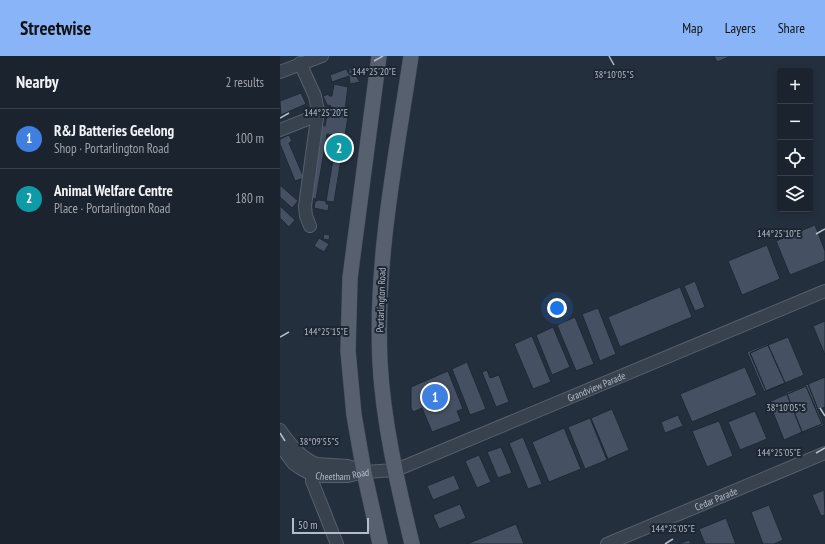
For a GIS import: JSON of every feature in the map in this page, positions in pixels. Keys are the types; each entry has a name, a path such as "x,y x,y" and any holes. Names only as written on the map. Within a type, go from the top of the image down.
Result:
{"main road":[{"path":"368,56 372,73 374,95"},
{"path":"379,56 350,285 348,351 354,415 364,472 380,544"},
{"name":"Portarlington Road","path":"411,56 388,209 379,315 381,371 386,418 412,544"}],"street":[{"path":"280,72 300,63 322,56"},
{"path":"300,63 318,104 318,115 305,206 306,216 310,226"},
{"path":"280,130 318,115"},
{"name":"Grandview Parade","path":"364,472 396,470 825,291"},
{"name":"Cheetham Road","path":"280,430 292,447 312,468"},
{"name":"Cheetham Road","path":"280,445 293,463 300,468 312,468 323,465 348,466 364,472"},
{"name":"Cedar Parade","path":"607,544 825,453"},
{"path":"312,468 314,487 337,544"}],"building":[{"path":"714,56 731,56 717,62"},
{"path":"349,67 354,71 349,75 354,72 360,82 350,84 349,76 332,82 330,75 346,69 349,74"},
{"path":"334,84 348,87 344,117 348,117 334,202 326,201 337,136 327,134 316,199 308,198 320,125 325,126 327,115 331,106 327,105 323,96 329,94 329,96 332,96"},
{"path":"301,93 306,104 281,115 280,101"},
{"path":"289,135 292,141 289,143 304,178 295,181 280,144 280,139"},
{"path":"280,185 298,201 292,208 280,197"},
{"path":"318,200 326,201 326,204 329,204 328,211 314,208 315,202"},
{"path":"280,206 295,220 289,227 280,218"},
{"path":"815,225 825,251 825,261 790,275 776,241"},
{"path":"324,234 330,235 329,240 323,239"},
{"path":"319,238 329,244 324,252 314,246"},
{"path":"767,245 780,279 742,295 728,261"},
{"path":"695,281 705,307 695,311 684,286"},
{"path":"680,287 692,317 620,347 608,317"},
{"path":"598,308 616,354 600,361 582,314"},
{"path":"575,317 594,364 576,371 557,325"},
{"path":"825,321 825,355 813,326"},
{"path":"553,327 570,367 552,375 536,335"},
{"path":"532,336 551,382 533,389 514,344"},
{"path":"788,337 804,375 785,383 768,345"},
{"path":"769,343 770,344 750,353 766,391 786,383 764,392 747,352"},
{"path":"768,345 785,383 766,391 750,353"},
{"path":"467,362 486,409 470,415 452,369"},
{"path":"745,367 757,395 692,422 680,394"},
{"path":"487,370 490,378 499,375 509,402 496,407 482,372"},
{"path":"448,371 463,409 457,411 461,421 432,432 422,408 413,412 411,408 411,387"},
{"path":"825,377 825,407 818,410 808,384"},
{"path":"808,384 824,425 801,434 822,424 806,386 785,395 785,393"},
{"path":"806,386 822,424 802,432 787,394"},
{"path":"787,394 802,432 784,440 769,402"},
{"path":"612,409 629,450 608,459 591,418"},
{"path":"755,411 767,439 740,450 728,422"},
{"path":"678,415 683,426 665,433 661,422"},
{"path":"590,418 607,460 585,469 568,427"},
{"path":"719,421 733,456 707,467 692,431"},
{"path":"564,428 581,469 549,482 532,442"},
{"path":"523,437 542,484 528,489 509,443"},
{"path":"501,447 512,473 498,478 487,452"},
{"path":"479,455 491,482 477,488 465,461"},
{"path":"454,475 460,489 433,500 427,486"},
{"path":"824,490 825,515 821,516 812,495"},
{"path":"460,504 466,518 439,529 433,515"},
{"path":"769,505 783,540 774,544 763,544 751,512"},
{"path":"726,518 736,544 705,544 699,529"},
{"path":"516,524 524,544 467,544"},
{"path":"689,540 691,544 678,544"}],"place":[{"name":"Animal Welfare Centre","path":"339,148"},
{"name":"R&J Batteries Geelong","path":"435,397"}]}
